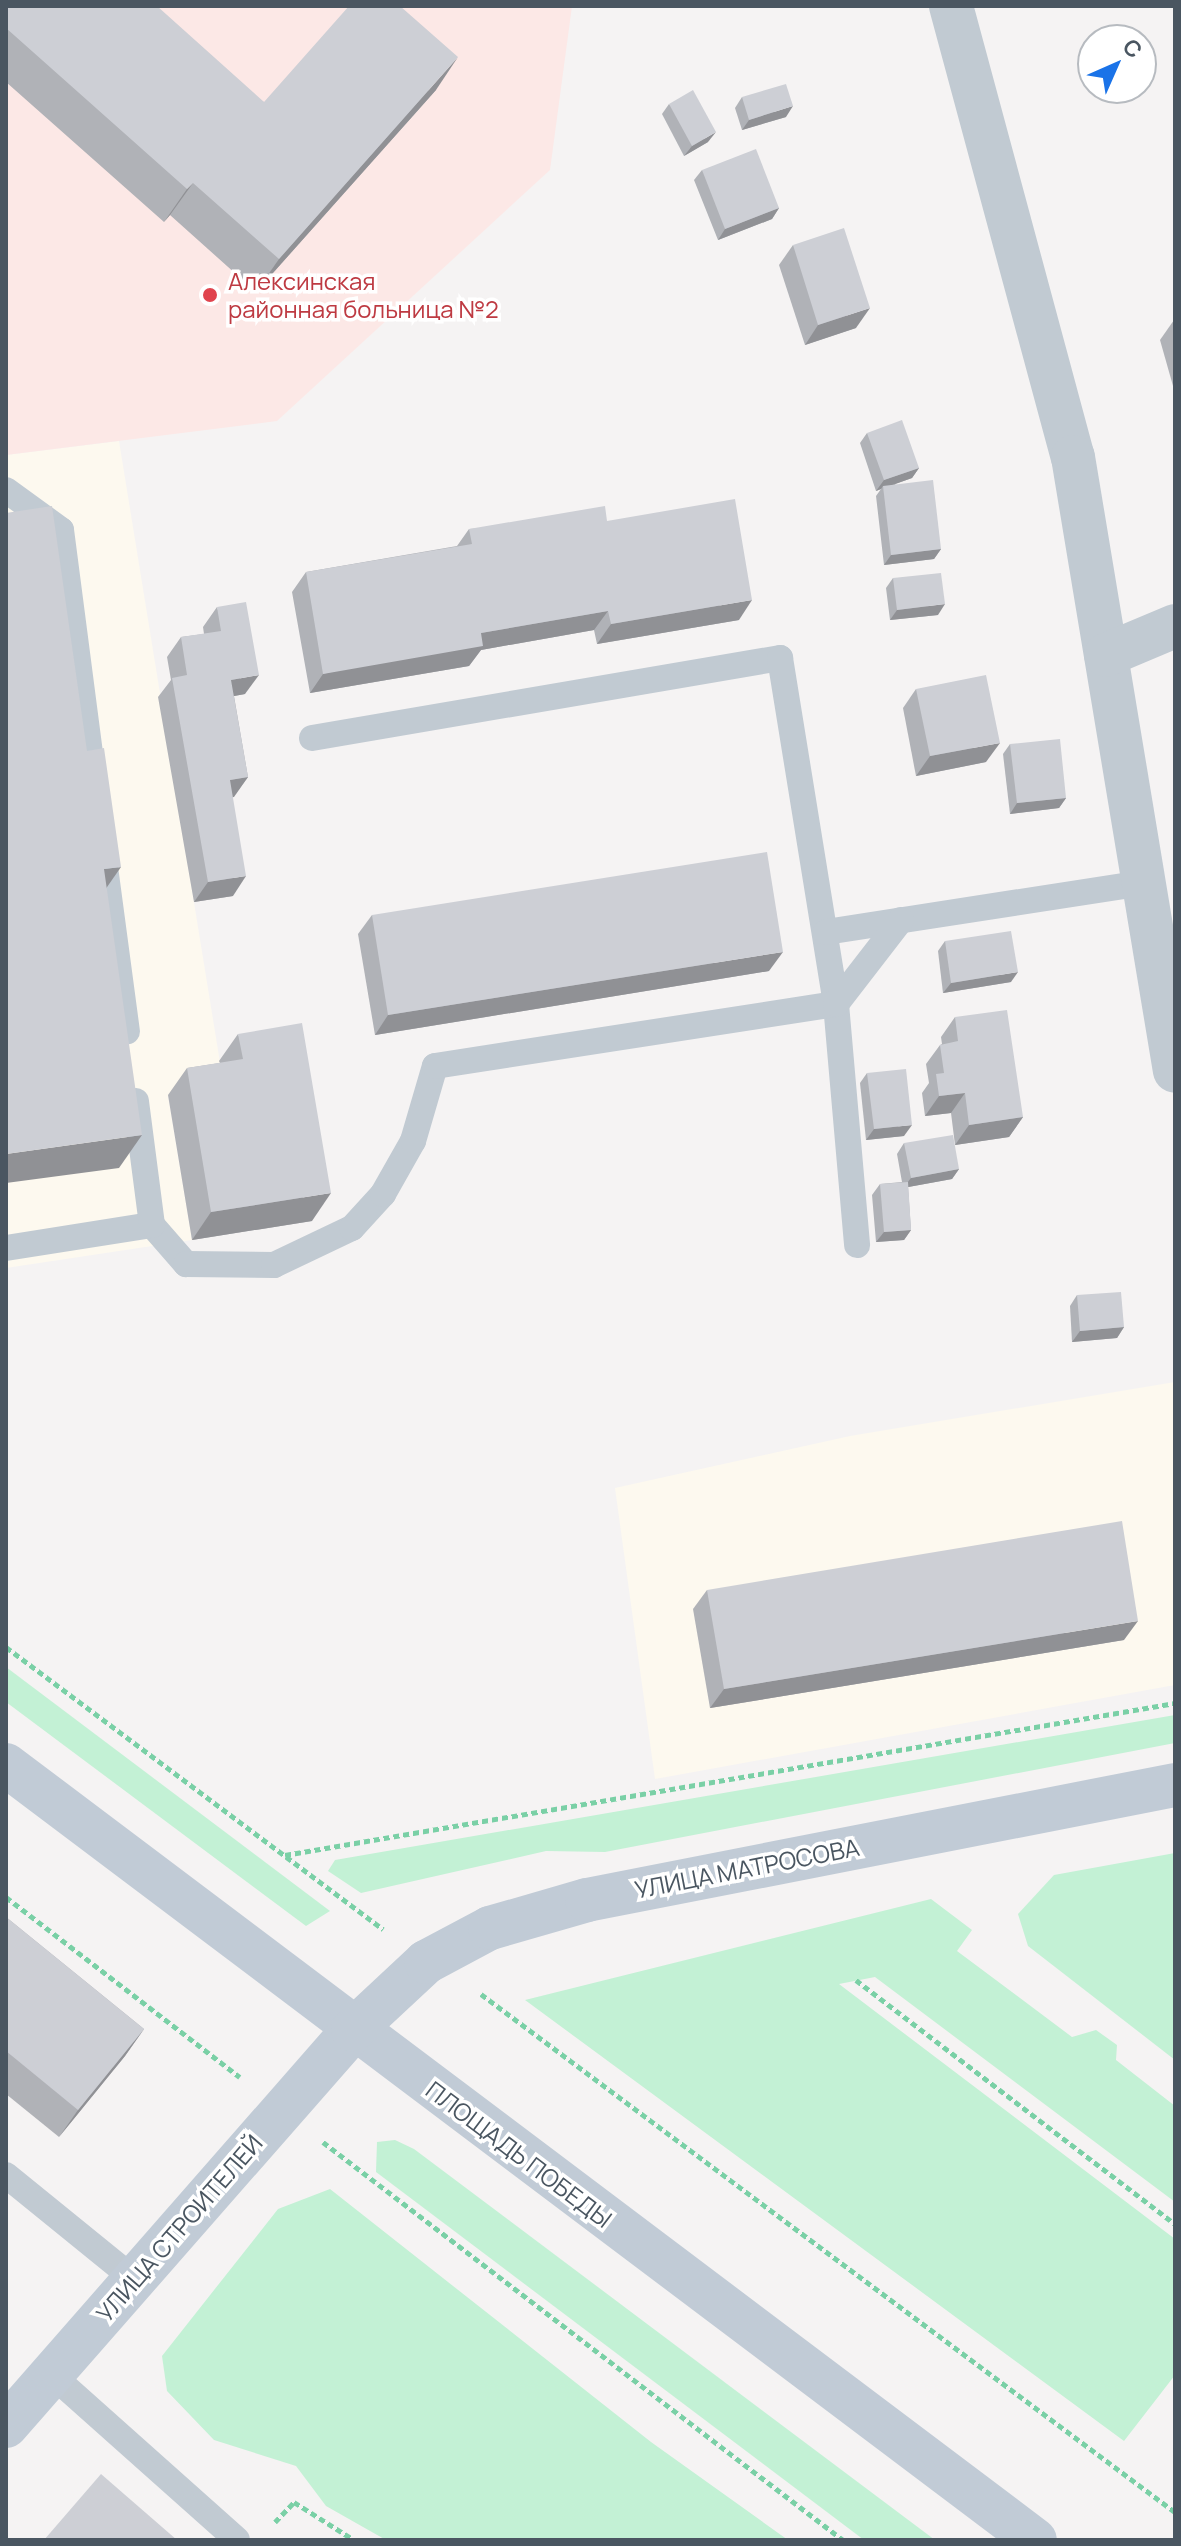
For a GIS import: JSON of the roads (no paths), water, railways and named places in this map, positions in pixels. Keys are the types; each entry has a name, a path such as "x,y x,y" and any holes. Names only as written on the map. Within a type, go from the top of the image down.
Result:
{"main road":[{"name":"ПЛОЩАДЬ ПОБЕДЫ","path":"6,1765 353,2030 1035,2540"},
{"name":"УЛИЦА МАТРОСОВА","path":"353,2030 426,1962 490,1928 587,1900 1175,1785"},
{"name":"УЛИЦА СТРОИТЕЛЕЙ","path":"6,2426 353,2030"}],"street":[{"path":"951,6 1073,457 1175,1071"},
{"path":"1106,655 1175,626"}],"lane":[{"path":"6,490 61,530 152,1225 186,1264 274,1265 352,1228 383,1194 413,1141 435,1066 836,1004 901,920"},
{"path":"312,738 780,658 836,1004 857,1245"},
{"path":"826,932 1142,883"},
{"path":"6,1248 152,1225"},
{"path":"6,2175 134,2279"},
{"path":"51,2374 237,2540"}],"place":[{"name":"Алексинская районная больница №2","path":"210,295"}]}
